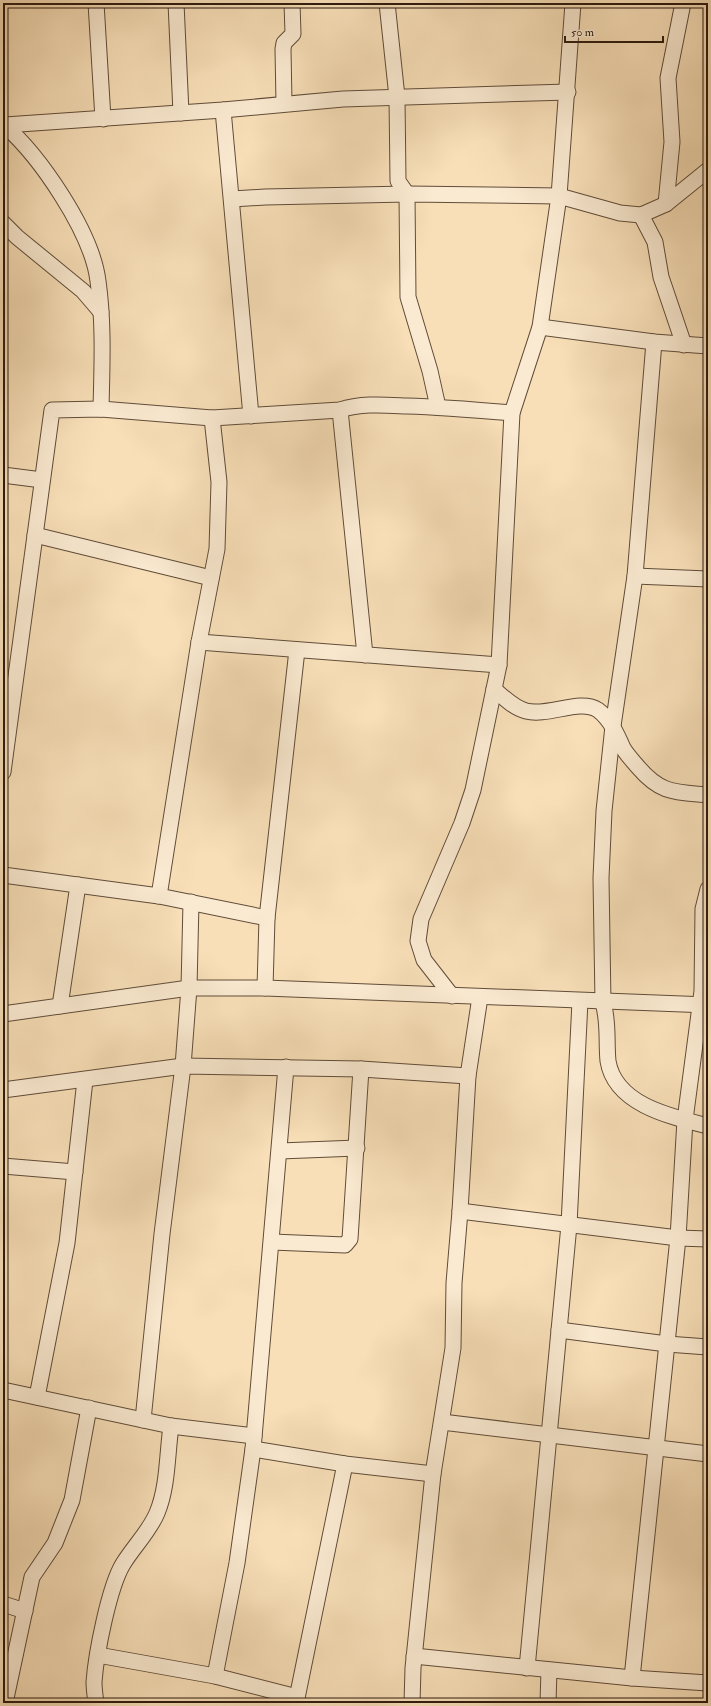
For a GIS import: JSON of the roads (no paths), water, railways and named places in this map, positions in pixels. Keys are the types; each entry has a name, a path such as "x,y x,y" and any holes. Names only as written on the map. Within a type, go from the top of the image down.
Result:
{"street":[{"path":"96,3 103,119"},
{"path":"176,3 181,113"},
{"path":"284,103 282,49 284,43 293,34 292,3"},
{"path":"387,3 397,97 398,181 407,194 408,297 430,371 438,407"},
{"path":"452,996 424,960 418,941 421,919 462,823 473,790 499,665 512,413 540,326 559,196 568,92 573,3"},
{"path":"666,204 672,142 668,78 683,3"},
{"path":"4,124 103,119 223,110 284,103 397,97 568,92"},
{"path":"223,110 250,416"},
{"path":"4,124 47,174 87,240 98,280 103,332 101,409"},
{"path":"232,199 407,194 559,196 620,213 641,215 666,204 708,170"},
{"path":"641,215 655,242 661,277 684,344"},
{"path":"3,223 17,237 83,291 101,312"},
{"path":"540,326 654,342 708,346"},
{"path":"654,342 635,576 613,726 604,811 601,878 603,1002 607,1016 608,1060 610,1070 617,1082 631,1098 644,1106 708,1126"},
{"path":"3,772 52,410 101,409 212,418 340,410 362,405 438,407 512,413"},
{"path":"340,410 365,655"},
{"path":"159,896 199,642 217,549 219,482 212,418"},
{"path":"3,474 42,480"},
{"path":"35,535 211,578"},
{"path":"635,576 708,579"},
{"path":"199,642 499,665"},
{"path":"265,988 267,918 297,650"},
{"path":"494,689 513,704 526,711 544,713 578,706 598,710 613,726 626,752 645,775 659,787 675,792 708,795"},
{"path":"3,875 159,896 267,918"},
{"path":"60,1006 78,884"},
{"path":"632,1678 678,1238 685,1120 704,1005 702,991 703,909 708,889"},
{"path":"143,1420 162,1234 183,1066 189,988 191,902"},
{"path":"3,1014 189,988 265,988 704,1005"},
{"path":"412,1703 414,1656 433,1474 453,1348 454,1283 468,1076 480,997"},
{"path":"527,1668 568,1225 580,1001"},
{"path":"3,1090 183,1066 361,1069 468,1076"},
{"path":"215,1676 237,1563 253,1443 280,1151 286,1067"},
{"path":"272,1242 345,1246 350,1239 352,1229 361,1069"},
{"path":"37,1397 67,1243 85,1080"},
{"path":"280,1151 357,1148"},
{"path":"3,1166 75,1172"},
{"path":"460,1211 678,1238 708,1239"},
{"path":"559,1330 667,1344 708,1347"},
{"path":"3,1394 3,1390 253,1443 344,1464 433,1474"},
{"path":"5,1703 32,1577 55,1543 72,1500 89,1408"},
{"path":"442,1422 549,1433 708,1454"},
{"path":"96,1703 94,1684 98,1655 115,1580 123,1564 150,1526 157,1512 162,1495 171,1426"},
{"path":"98,1655 215,1676 296,1700 344,1464"},
{"path":"3,1604 25,1611"},
{"path":"414,1656 632,1678 708,1683"},
{"path":"548,1703 549,1670"}]}
